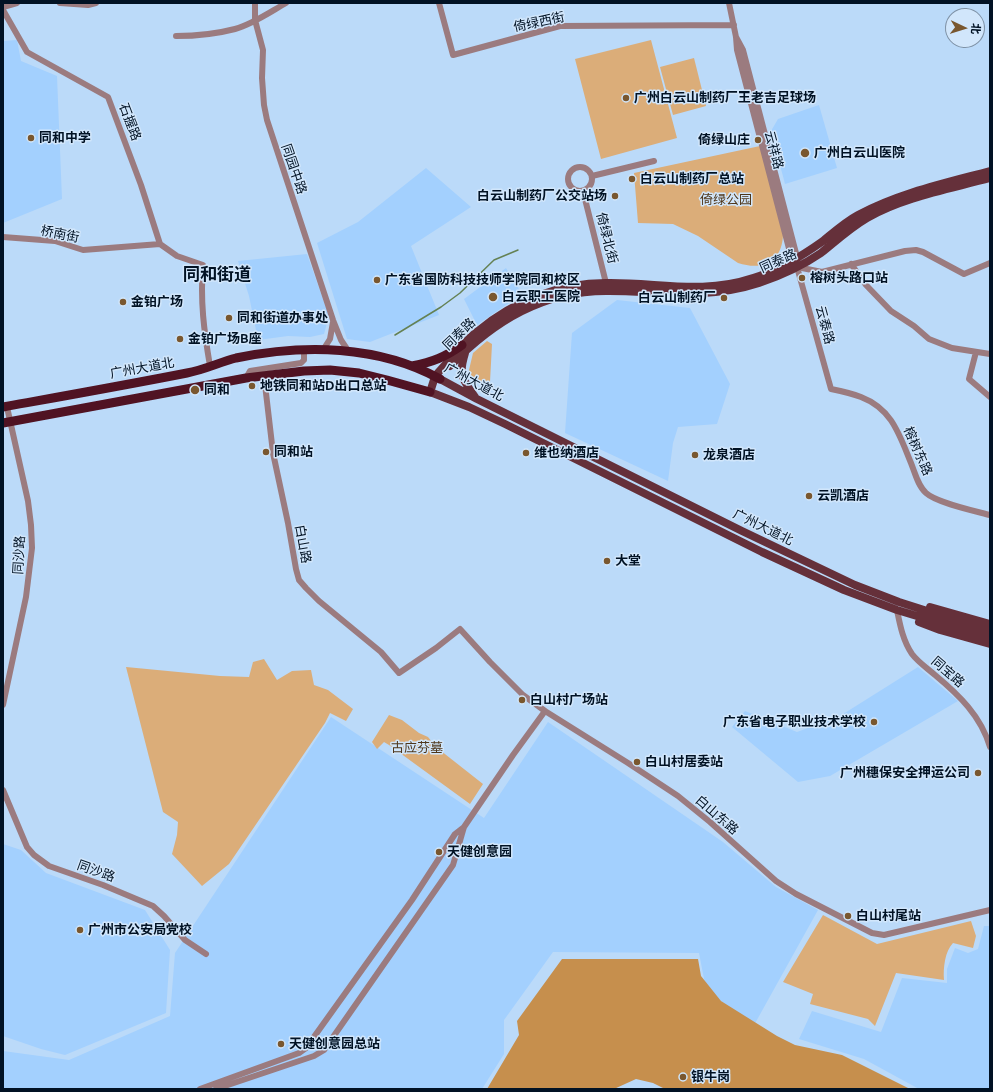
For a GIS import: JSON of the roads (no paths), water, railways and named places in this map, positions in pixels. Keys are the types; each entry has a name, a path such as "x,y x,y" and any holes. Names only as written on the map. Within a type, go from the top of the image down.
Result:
{"highway":[{"path":"412,366 427,363 464,348"},
{"name":"广州大道北","path":"5,407 189,373 226,361 249,356 304,350 349,352 385,357 412,366 437,378"},
{"name":"广州大道北","path":"6,422 246,378 304,371 340,371 373,376 430,392"}],"main road":[{"name":"同泰路","path":"607,287 678,288 719,286 753,278 770,272 794,259 816,246 850,220 881,204 925,188 990,171"},
{"name":"同泰路","path":"430,392 437,378 464,348 473,335 497,316 530,298 576,285 694,294 723,292 758,283 797,267 820,253 859,223 883,210 907,201 990,178"},
{"path":"464,348 461,370 462,376 477,399"},
{"name":"广州大道北","path":"437,378 806,562 898,606"},
{"name":"广州大道北","path":"430,392 469,407 532,437 762,552 844,590 898,606"},
{"path":"532,437 536,428"},
{"path":"898,606 917,604 990,624"},
{"path":"898,606 990,631"},
{"path":"898,606 913,619 940,630 990,644"},
{"path":"921,613 990,638"}],"street":[{"path":"3,8 17,3"},
{"path":"60,3 88,5 96,3"},
{"name":"同园中路","path":"255,3 255,20 263,50 262,78 264,105 267,120 333,320 341,340 349,352"},
{"path":"176,36 195,36 236,29 286,3"},
{"name":"倚绿西街","path":"439,3 453,55 560,26 734,25"},
{"name":"云祥路","path":"729,3 736,37 743,50 797,267"},
{"name":"石握路","path":"3,8 27,52 108,98 141,185 160,244"},
{"path":"592,176 654,161"},
{"path":"583,167 590,172 592,176 592,183 590,187 583,191 572,188 568,181 570,173 576,168 583,167"},
{"name":"倚绿北街","path":"583,191 607,287"},
{"name":"桥南街","path":"3,237 55,242 82,250 160,244"},
{"path":"160,244 177,256 203,265 201,288 202,320 210,366"},
{"path":"797,267 822,272 905,251 916,250 964,274 990,263"},
{"path":"851,264 866,285 891,311 914,326 929,339 952,348 990,354"},
{"name":"云泰路","path":"797,267 831,389"},
{"path":"323,350 330,339 333,320"},
{"path":"246,378 250,371 301,363 304,360 304,350"},
{"path":"976,352 969,379 990,397"},
{"name":"白山路","path":"264,376 273,453 299,580 319,601 381,652 399,673 436,648 460,629"},
{"name":"榕树东路","path":"831,389 868,400 887,414 896,429 918,480 926,494 940,500 990,515"},
{"name":"同沙路","path":"3,705 26,597 32,548 29,507 6,422 5,407"},
{"name":"同宝路","path":"898,606 902,635 913,655 969,707 982,726 990,747"},
{"name":"白山东路","path":"460,629 523,695 545,711 678,796 710,822 776,881 796,894 872,933 884,935 990,910"},
{"path":"200,1089 299,1053 306,1048 412,900 455,834 464,827 545,711"},
{"name":"同沙路","path":"3,790 27,847 34,856 49,866 110,887 153,906 185,940 206,954"},
{"path":"216,1089 314,1056 324,1050 453,865 464,827"}],"waterway":[{"path":"395,335 441,307 460,293 494,260 518,250"}],"place":[{"name":"广州白云山制药厂王老吉足球场","path":"626,98"},
{"name":"同和中学","path":"31,138"},
{"name":"倚绿山庄","path":"758,140"},
{"name":"广州白云山医院","path":"805,153"},
{"name":"白云山制药厂总站","path":"632,179"},
{"name":"白云山制药厂公交站场","path":"615,196"},
{"name":"榕树头路口站","path":"802,278"},
{"name":"广东省国防科技技师学院同和校区","path":"377,280"},
{"name":"白云职工医院","path":"493,297"},
{"name":"白云山制药厂","path":"724,298"},
{"name":"金铂广场","path":"123,302"},
{"name":"同和街道办事处","path":"229,318"},
{"name":"金铂广场B座","path":"180,339"},
{"name":"地铁同和站D出口总站","path":"252,386"},
{"name":"同和","path":"195,390"},
{"name":"同和站","path":"266,452"},
{"name":"维也纳酒店","path":"526,453"},
{"name":"龙泉酒店","path":"695,455"},
{"name":"云凯酒店","path":"809,496"},
{"name":"大堂","path":"607,561"},
{"name":"白山村广场站","path":"522,700"},
{"name":"广东省电子职业技术学校","path":"874,722"},
{"name":"白山村居委站","path":"637,762"},
{"name":"广州穗保安全押运公司","path":"978,773"},
{"name":"天健创意园","path":"439,852"},
{"name":"白山村尾站","path":"848,916"},
{"name":"广州市公安局党校","path":"80,930"},
{"name":"天健创意园总站","path":"281,1044"},
{"name":"银牛岗","path":"683,1077"}],"district":[{"name":"同和街道","path":"217,274"}],"park label":[{"name":"倚绿公园","path":"726,200"},
{"name":"古应芬墓","path":"417,748"}]}
